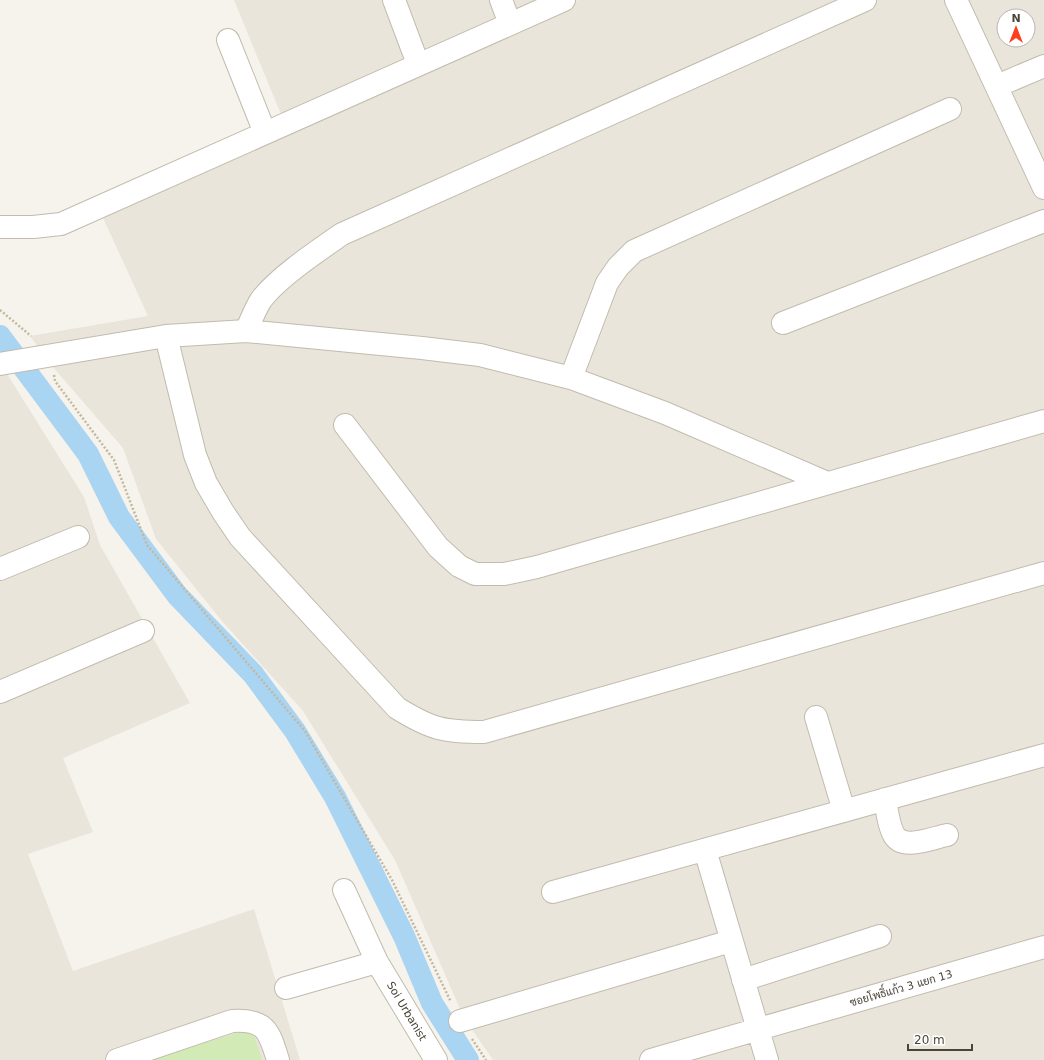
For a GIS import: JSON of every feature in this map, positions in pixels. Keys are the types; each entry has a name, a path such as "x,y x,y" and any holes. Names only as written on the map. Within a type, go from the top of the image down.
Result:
{"street":[{"path":"394,0 418,64"},
{"path":"501,0 510,24"},
{"path":"0,227 33,227 61,224 510,24 536,6 564,0"},
{"path":"246,331 261,300 280,281 342,234 865,0"},
{"path":"956,0 1044,188"},
{"path":"228,40 265,133"},
{"path":"997,86 1044,66"},
{"path":"571,378 607,283 618,267 634,251 950,109"},
{"path":"783,322 1044,221"},
{"path":"1,364 166,336 246,331 414,347 480,355 571,378 665,413 825,482"},
{"path":"166,336 195,456 206,483 240,537 397,708 422,724 450,732 484,732 1044,573"},
{"path":"345,425 438,547 459,566 475,574 504,574 537,566 825,482 885,467 1044,420"},
{"path":"0,569 78,537"},
{"path":"0,692 143,631"},
{"path":"816,717 844,811"},
{"path":"554,892 1044,754"},
{"path":"885,799 893,834 898,841 905,844 947,835"},
{"path":"705,850 767,1060"},
{"name":"Soi Urbanist","path":"344,890 377,962 436,1060"},
{"path":"743,980 880,936"},
{"path":"460,1022 731,941"},
{"name":"ซอยโพธิ์แก้ว 3 แยก 13","path":"651,1060 1044,947"},
{"path":"286,988 377,962"},
{"path":"117,1060 232,1021 244,1020 256,1022 265,1029 271,1039 278,1060"}],"path":[{"path":"0,310 49,355 55,381 114,460 148,545 305,731 392,880 460,1022 486,1060"}],"shaded area":[{"path":"234,0 568,0 285,124"},
{"path":"578,0 1044,0 1044,1060 493,1060 464,1018 395,860 303,711 221,620 156,539 123,448 52,366 30,336 148,316 98,207"},
{"path":"0,369 4,369 84,497 100,545 190,703 63,758 93,832 28,854 73,971 254,909 300,1060 0,1060"}],"green space":[{"path":"252,1028 262,1060 150,1060"}],"waterway":[{"path":"0,336 88,454 119,517 177,595 253,674 295,731 335,797 404,936 432,1003 468,1060"}]}
